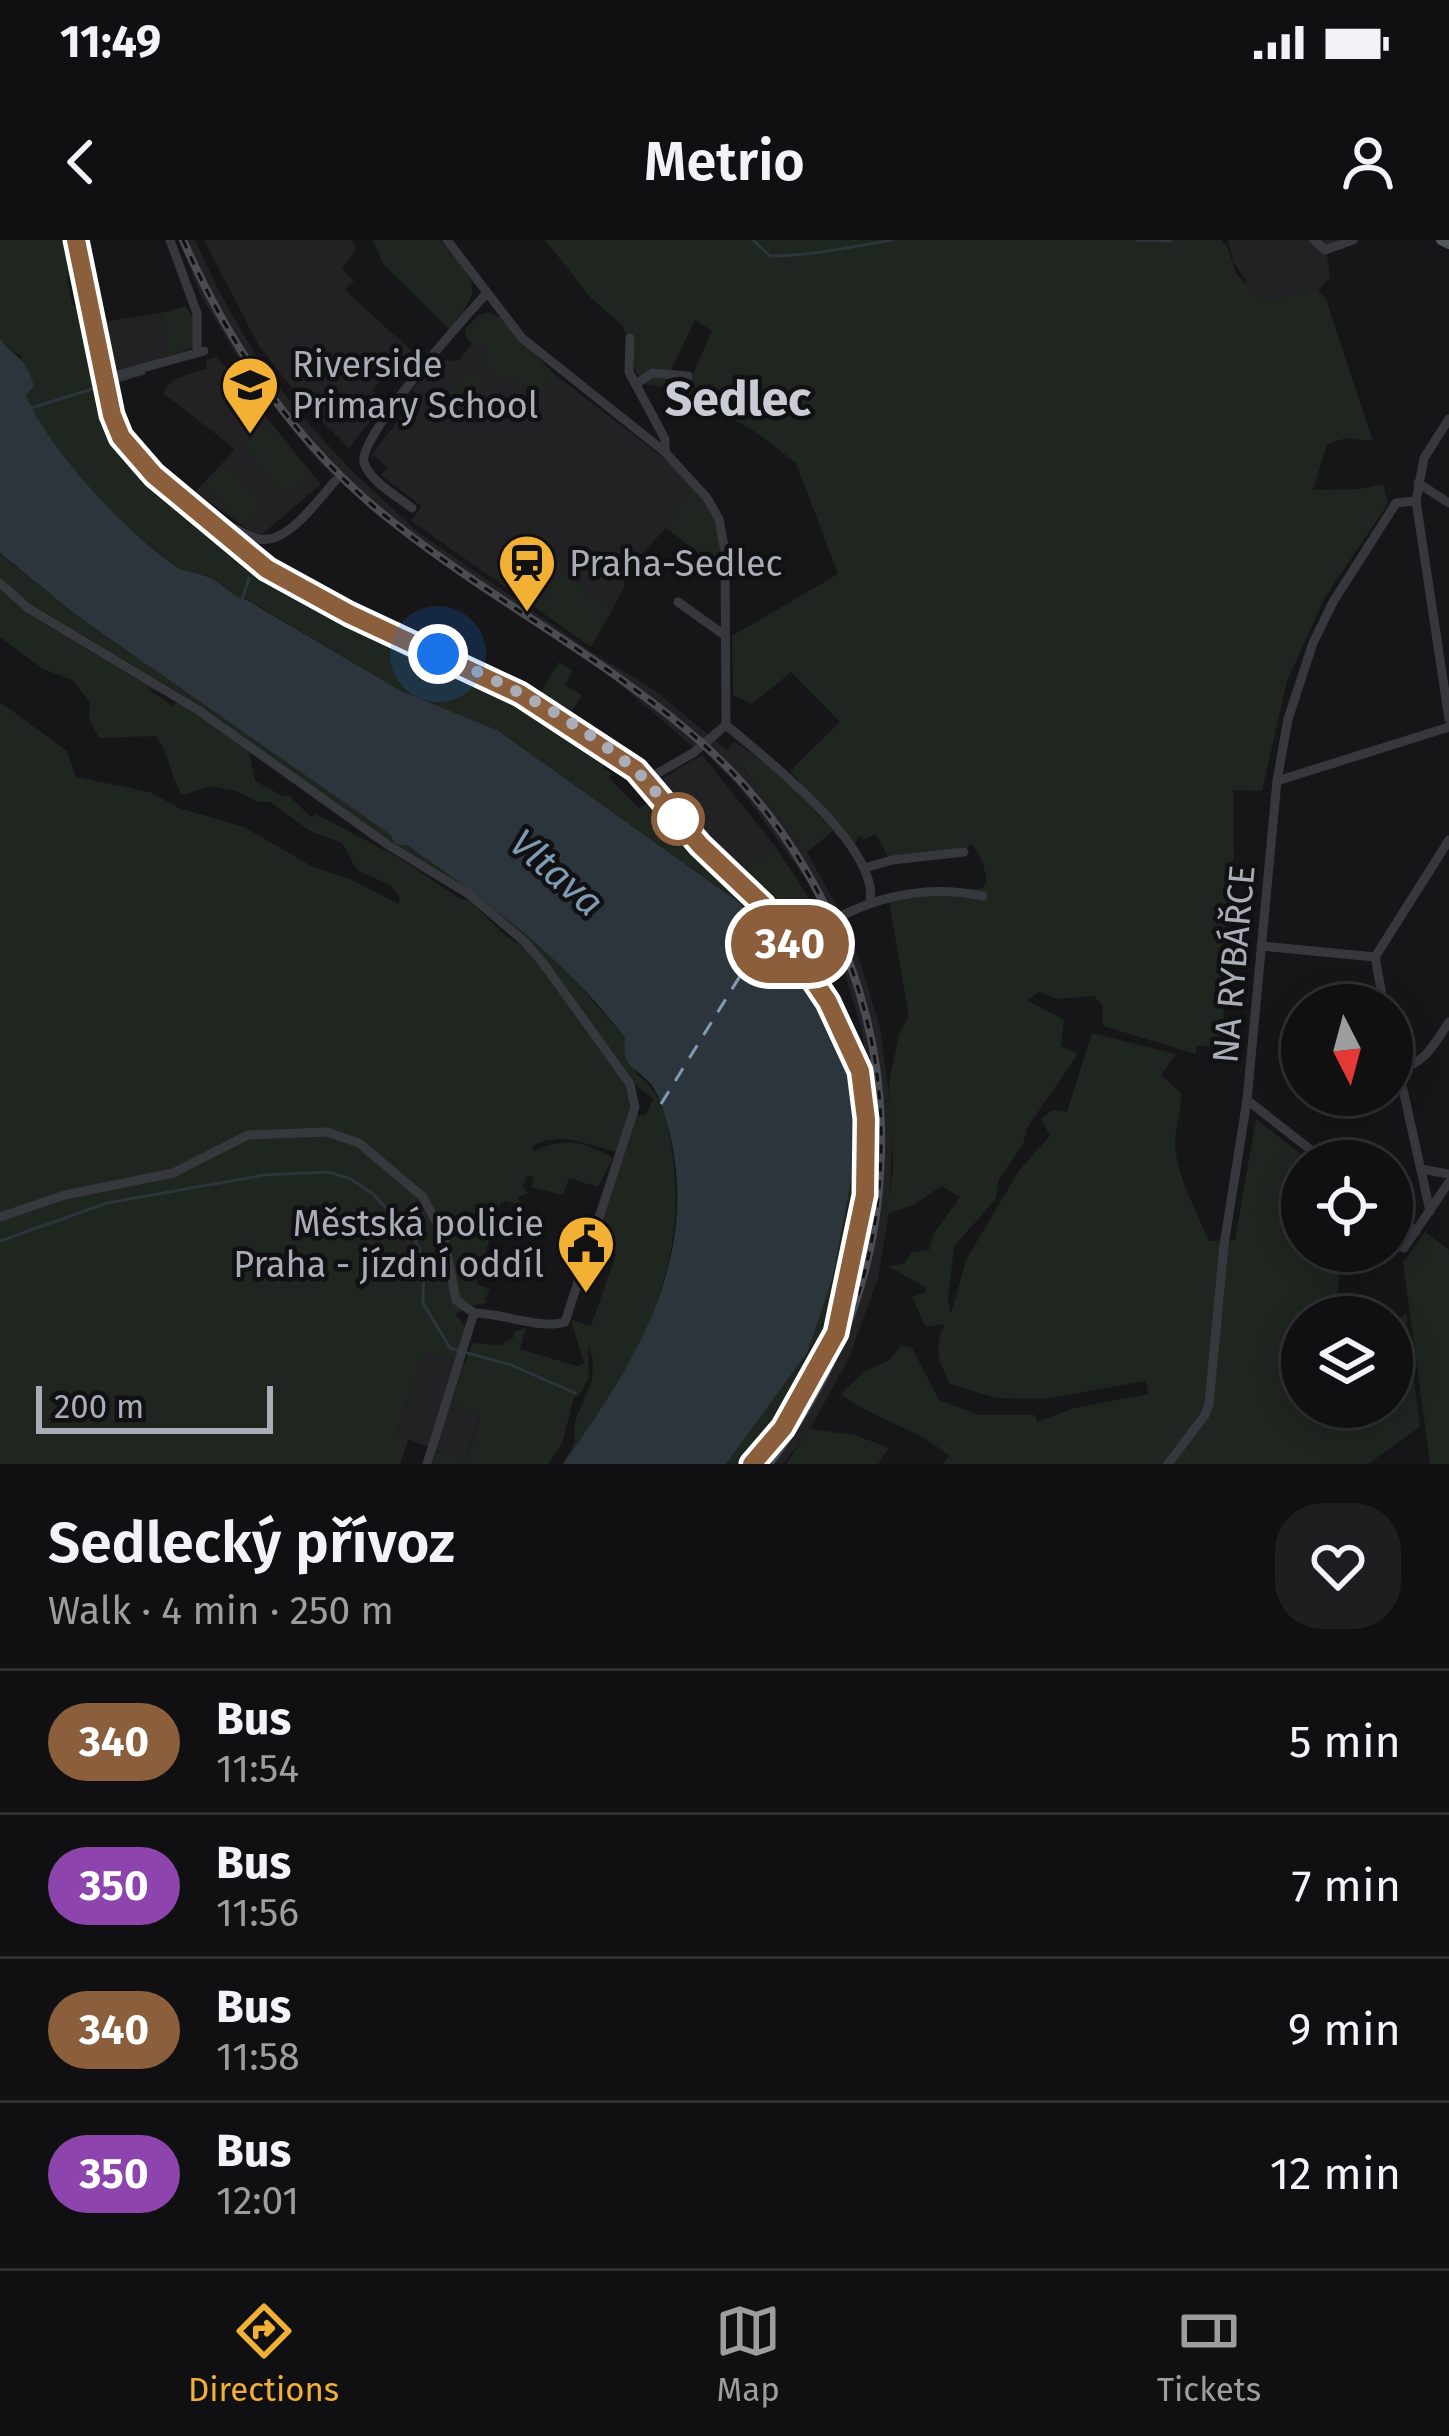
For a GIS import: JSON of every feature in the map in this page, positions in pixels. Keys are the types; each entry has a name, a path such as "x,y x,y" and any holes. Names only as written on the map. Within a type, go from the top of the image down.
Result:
{"main road":[{"path":"76,240 104,379 121,437 154,475 213,526 299,589 466,667 565,720 646,780 700,845 763,905 828,1002 860,1071 866,1119 865,1195 841,1318 783,1428 752,1464"}],"street":[{"path":"104,379 200,351 197,313 170,240"},
{"path":"447,240 486,294 539,353 664,452 700,488 719,519 726,574 726,724 798,783 865,868 872,888 870,903"},
{"path":"1314,240 1325,250 1353,240"},
{"path":"412,508 368,472 364,446 393,401 486,294"},
{"path":"630,338 628,372 665,440 664,452"},
{"path":"636,384 652,373 688,376"},
{"path":"1277,782 1449,723 1416,501 1424,458 1449,418"},
{"path":"213,526 222,524 255,538 273,538 285,532 334,482"},
{"path":"1418,483 1449,503"},
{"name":"NA RYBÁŘCE","path":"1168,1464 1209,1404 1224,1245 1247,1100 1277,782 1298,687 1333,602 1396,502 1416,501"},
{"path":"0,583 28,608 198,710 388,845 470,896 543,963 603,1042 636,1096 565,1322 545,1325 503,1313 474,1312 456,1300 444,1237 423,1197 344,1135 308,1131 248,1135 172,1173 65,1195 0,1217"},
{"path":"678,602 723,634"},
{"path":"646,780 693,753 726,724"},
{"path":"1380,984 1375,957 1449,840"},
{"path":"865,868 964,852"},
{"path":"790,945 870,903 927,889 983,896"},
{"path":"1261,946 1375,957"},
{"path":"1413,1066 1427,1055 1449,1022"},
{"path":"1247,1100 1298,1140"},
{"path":"1409,1116 1430,1210"},
{"path":"1413,1236 1449,1178 1421,1169"},
{"path":"427,1464 474,1312"}],"shaded area":[{"path":"0,240 70,240 75,269 67,279 72,304 81,310 112,433 145,475 239,555 296,596 522,701 605,754 603,769 612,773 609,778 639,808 650,802 667,827 685,836 739,889 740,903 497,730 401,691 214,580 182,569 144,541 77,473 31,409 21,355 9,351 0,338"},
{"path":"179,240 195,240 256,356 298,412 419,533 653,689 727,750 734,741 751,753 741,765 800,840 834,901 859,958 880,1027 892,1118 890,1205 878,1278 849,1358 809,1431 783,1464 760,1464 814,1386 848,1311 868,1236 874,1174 874,1119 862,1031 821,905 740,788 697,744 693,747 608,674 425,551 337,480 243,366 200,294"},
{"path":"204,240 351,240 356,249 342,269 354,281 345,290 413,352 373,389 384,404 349,448 304,404 259,346"},
{"path":"373,240 440,240 472,283 469,302 449,329 383,264"},
{"path":"545,240 1221,240 1236,274 1263,302 1318,291 1326,299 1373,441 1346,438 1327,444 1313,490 1383,484 1388,504 1325,597 1287,681 1262,791 1233,790 1234,856 1221,954 1225,1044 1221,1048 1197,1045 1196,1054 1103,1026 1103,1006 1094,996 1057,999 1039,992 1027,1000 1064,1020 1061,1046 1078,1054 1027,1128 1023,1144 999,1179 995,1200 954,1246 948,1301 951,1314 966,1260 1020,1169 1050,1136 1041,1118 1053,1110 1067,1112 1092,1033 1176,1054 1161,1075 1181,1093 1175,1140 1178,1164 1209,1241 1235,1240 1256,1119 1283,1140 1281,1272 1340,1272 1337,1296 1281,1296 1281,1428 1413,1428 1413,1370 1420,1427 1368,1464 943,1464 949,1456 936,1446 841,1394 865,1371 890,1360 901,1345 912,1348 939,1400 979,1415 1035,1415 1037,1422 1074,1408 1148,1394 1146,1381 1043,1399 996,1398 950,1384 939,1354 945,1324 926,1327 912,1297 926,1288 888,1266 904,1264 912,1252 929,1250 934,1233 960,1197 942,1186 888,1214 893,1169 889,1084 899,1034 909,1016 889,902 982,888 987,881 982,860 972,844 964,850 889,859 876,834 865,839 859,835 855,844 790,771 840,722 791,672 752,704 733,695 732,636 838,574 796,463 754,431 685,392 712,331 695,320 663,387 646,384 636,372 623,326 591,298"},
{"path":"1228,240 1348,240 1326,248 1330,277 1318,291 1264,302 1247,289"},
{"path":"185,306 196,321 192,348 169,356 166,323 161,318"},
{"name":"Riverside Primary School","path":"183,309 192,348 122,371 114,365 105,322"},
{"path":"491,312 554,374 673,465 693,487 666,528 624,574 624,587 611,612 562,572 537,609 411,521 421,506 381,475 387,467 372,454 417,397 413,389 438,360 459,361 472,344 466,328 478,315"},
{"path":"485,313 500,317 554,374 537,394 517,380 489,372 485,359 490,351 466,337 466,328"},
{"name":"Riverside Primary School","path":"217,357 321,484 259,537 195,492 235,449 163,393 173,380 207,368 206,360"},
{"path":"471,370 484,382 486,396 477,408 464,412 448,399"},
{"path":"271,424 310,474 285,494 245,445"},
{"path":"227,466 262,508 242,525 207,483"},
{"path":"693,487 717,520 723,572 666,528"},
{"path":"0,554 76,615 392,835 396,844 408,846 512,919 558,961 625,1038 637,1075 656,1094 666,1120 675,1186 674,1231 666,1272 636,1350 563,1464 575,1442 575,1421 592,1380 588,1344 589,1378 574,1397 562,1443 548,1464 432,1464 437,1451 467,1460 481,1414 452,1403 472,1343 500,1345 526,1328 520,1349 577,1366 584,1363 571,1320 591,1326 616,1254 606,1250 612,1231 601,1224 634,1116 646,1115 653,1099 637,1086 529,943 504,920 178,693 46,617 0,581"},
{"path":"562,572 611,612 591,647 537,609"},
{"path":"0,584 166,694 147,688 173,706 179,699 248,747 255,781 289,796 312,818 316,814 401,859 462,900 468,899 507,937 529,950 626,1084 633,1105 617,1152 565,1139 532,1146 534,1151 574,1143 613,1158 598,1187 569,1178 563,1195 531,1187 534,1177 527,1175 523,1187 528,1193 517,1197 524,1206 500,1204 476,1284 490,1289 488,1303 456,1314 466,1328 456,1361 423,1351 396,1434 408,1440 400,1464 0,1464 0,702 67,751 76,777 150,792 179,808 244,827 313,867 350,879 398,904 400,898 390,885 357,870 342,843 310,831 270,802 212,786 182,795 156,736 99,738 89,719 90,702 72,680 43,669 0,637"},
{"path":"559,662 573,671 565,685 582,695 572,711 540,694"},
{"path":"751,753 791,784 833,831 807,852 741,764"},
{"path":"702,755 776,847 742,873 680,813 683,808 659,780"},
{"path":"776,847 823,920 797,935 742,873"},
{"path":"825,929 842,975 824,983 803,942"},
{"path":"780,946 834,1028 850,1063 858,1104 855,1204 845,1274 823,1345 792,1399 755,1449 742,1464 726,1464 807,1353"},
{"path":"1425,1232 1449,1250 1449,1464 1430,1464 1413,1337 1413,1296 1408,1296 1404,1272 1413,1272 1413,1248"},
{"path":"423,1350 465,1364 452,1403 481,1413 466,1461 396,1435"},
{"path":"810,1429 855,1435 889,1448 878,1464 786,1464"}],"water":[{"name":"Vltava","path":"0,338 27,367 34,386 26,395 52,440 140,538 181,569 213,580 401,691 497,730 740,903 831,1029 853,1085 857,1149 832,1280 807,1353 726,1464 563,1464 638,1346 670,1262 677,1217 676,1171 666,1118 652,1086 627,1060 625,1038 551,957 497,911 408,846 395,844 391,835 76,615 0,553"}],"waterway":[{"path":"753,240 770,256 892,240"},
{"path":"1136,240 1170,241"},
{"path":"111,383 144,373"},
{"path":"31,408 102,386"},
{"path":"242,600 249,578"},
{"path":"0,1241 107,1203 264,1175 328,1172 351,1179 373,1194 414,1238 424,1261 423,1303 450,1348 511,1365 575,1393"}],"ferry route":[{"path":"661,1104 766,934"}],"railway":[{"path":"183,240 242,351 317,452 415,539 612,673 688,731 766,812 826,909 866,1016 877,1071 880,1174 867,1263 855,1305 819,1387 769,1464"}],"bus line":[{"name":"340","path":"76,240 112,415 121,437 154,475 246,554 299,589 520,694 636,770 700,845 763,905 828,1002 856,1054 864,1090 865,1195 836,1333 783,1428 752,1464"}],"place":[{"name":"Riverside Primary School","path":"250,436"},
{"name":"Praha-Sedlec","path":"527,614"},
{"name":"Městská policie Praha - jízdní oddíl","path":"586,1295"}],"district":[{"name":"Sedlec","path":"738,398"}],"route":[{"path":"438,654 520,694 584,733 636,770 678,819"}]}
